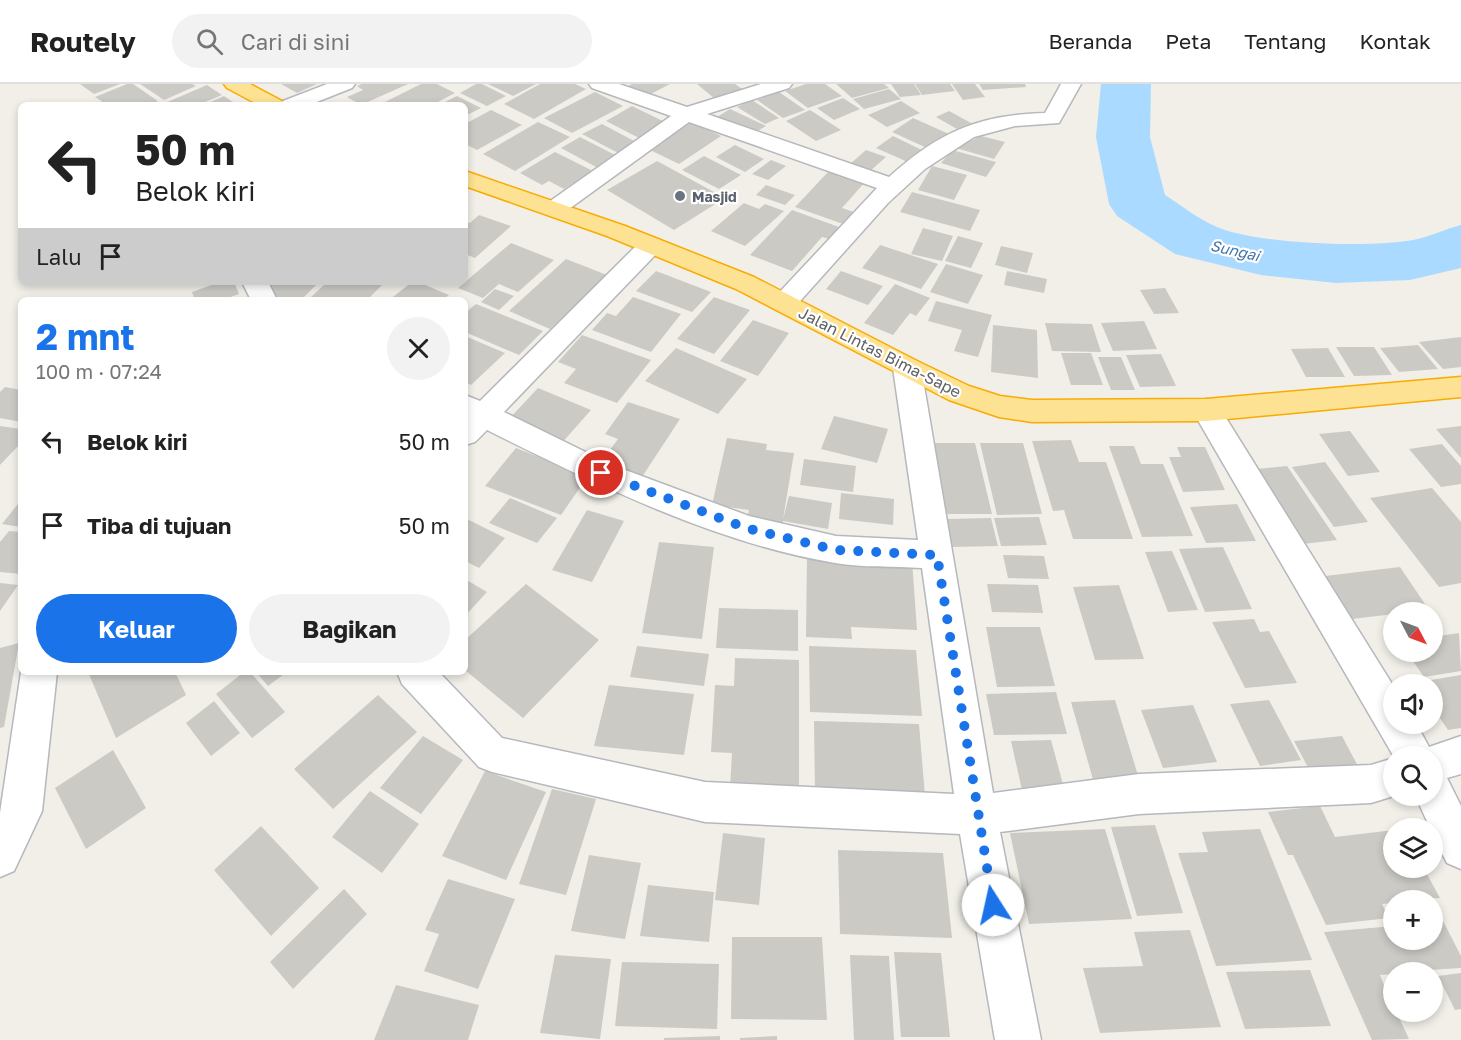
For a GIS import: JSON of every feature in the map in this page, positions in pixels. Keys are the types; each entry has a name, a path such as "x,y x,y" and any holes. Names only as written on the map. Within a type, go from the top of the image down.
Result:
{"highway":[{"path":"234,84 269,102"},
{"name":"Jalan Lintas Bima-Sape","path":"468,179 651,245 745,283 907,368 959,393 999,406 1032,411 1206,410 1461,387"}],"street":[{"path":"298,102 345,84"},
{"path":"599,84 893,186"},
{"path":"554,209 687,114 782,84"},
{"path":"784,303 893,186 917,164 966,132 1015,120 1052,119 1071,84"},
{"path":"651,245 471,419 601,473 746,528 836,550 937,555"},
{"path":"907,368 977,815 1018,1040"},
{"path":"1206,410 1383,704"},
{"path":"0,857 22,811 39,675"},
{"path":"418,675 492,754 705,802 977,815 1139,794 1371,784 1383,780"},
{"path":"1443,761 1461,755"},
{"path":"1440,806 1461,849"}],"building":[{"path":"80,84 120,84 94,94"},
{"path":"127,84 133,84 158,101 102,102 95,97"},
{"path":"140,84 192,84 196,86 164,100"},
{"path":"281,84 317,84 297,93"},
{"path":"362,84 408,84 368,102 356,102 347,97 363,90 357,86"},
{"path":"421,84 437,84 455,93 438,102 385,102"},
{"path":"476,84 482,84 506,96 487,106 460,93"},
{"path":"488,84 536,84 513,96"},
{"path":"540,84 575,84 586,89 534,119 504,104"},
{"path":"632,84 670,84 645,97 626,87"},
{"path":"697,84 735,84 742,89 715,99"},
{"path":"806,84 825,84 842,96 808,108 785,91"},
{"path":"836,84 884,84 889,88 852,98"},
{"path":"891,84 914,84 921,95 900,97"},
{"path":"915,84 950,84 955,91 922,95"},
{"path":"952,84 975,84 985,97 963,100"},
{"path":"979,84 1025,84 1026,87 983,90"},
{"path":"207,85 222,95 205,102 167,102"},
{"path":"889,89 901,99 864,109 853,99"},
{"path":"595,92 623,106 572,133 544,118"},
{"path":"779,92 805,110 783,118 757,100"},
{"path":"224,96 233,102 211,102"},
{"path":"457,96 481,108 468,114 468,102 445,102"},
{"path":"843,98 860,109 834,120 817,108"},
{"path":"752,100 779,118 765,124 737,107"},
{"path":"901,101 920,113 887,127 868,115"},
{"path":"632,106 669,124 643,140 606,121"},
{"path":"730,109 766,126 752,134 717,117"},
{"path":"491,110 522,125 477,150 468,146 468,122"},
{"path":"810,110 841,130 816,141 786,121"},
{"path":"949,111 971,123 957,129 936,117"},
{"path":"913,118 949,134 929,149 892,132"},
{"path":"538,122 570,137 515,171 483,154"},
{"path":"690,122 721,136 679,164 648,149"},
{"path":"602,124 638,143 620,154 582,134"},
{"path":"893,136 926,152 910,163 876,148"},
{"path":"981,136 1005,142 994,159 956,148"},
{"path":"580,137 617,156 598,168 561,148"},
{"path":"735,145 764,159 745,172 716,157"},
{"path":"866,150 886,157 869,172 850,164"},
{"path":"952,150 996,162 986,177 941,163"},
{"path":"555,152 593,171 564,189 549,181 542,185 520,173"},
{"path":"704,156 741,175 719,189 682,170"},
{"path":"771,160 786,166 768,180 752,174"},
{"path":"657,161 725,198 674,230 607,190"},
{"path":"932,166 967,175 954,200 918,190"},
{"path":"829,171 865,182 842,208 857,213 846,225 795,207"},
{"path":"766,185 795,195 785,205 756,195"},
{"path":"912,192 980,210 970,231 900,212"},
{"path":"744,203 759,209 765,204 784,211 745,246 711,231"},
{"path":"792,210 839,227 829,239 822,237 792,271 750,255"},
{"path":"479,215 511,226 475,258 468,255 468,223"},
{"path":"923,228 953,236 942,261 911,254"},
{"path":"958,236 983,243 971,268 945,261"},
{"path":"511,243 554,260 518,292 499,284 483,298 458,288 462,285 468,285 468,280"},
{"path":"880,245 938,264 921,289 862,268"},
{"path":"1001,246 1033,253 1027,273 995,265"},
{"path":"566,259 607,275 550,329 509,311"},
{"path":"946,264 983,275 968,304 930,292"},
{"path":"656,271 711,292 692,312 636,291"},
{"path":"841,271 883,286 868,305 826,289"},
{"path":"1007,271 1047,279 1044,293 1004,285"},
{"path":"895,284 930,298 916,316 910,313 893,335 864,323"},
{"path":"212,285 235,285 239,294 230,297 194,297 192,292"},
{"path":"264,285 316,285 304,297 266,297 255,294"},
{"path":"324,285 382,285 370,297 311,297"},
{"path":"408,285 425,285 449,295 447,297 393,297"},
{"path":"1165,288 1179,313 1154,314 1140,290"},
{"path":"495,289 514,296 499,310 481,302"},
{"path":"633,297 681,314 651,352 592,330 607,313 616,316"},
{"path":"714,297 750,310 714,354 677,339"},
{"path":"936,301 992,315 978,357 954,351 962,330 928,321"},
{"path":"476,304 543,331 519,355 468,333 468,311"},
{"path":"753,320 789,333 758,376 720,361"},
{"path":"1144,321 1157,349 1113,351 1101,323"},
{"path":"1045,323 1092,324 1101,352 1052,351"},
{"path":"993,325 1037,330 1038,378 991,372"},
{"path":"582,335 651,360 617,403 564,383 576,369 558,362"},
{"path":"468,337 505,353 471,385 468,384"},
{"path":"1461,337 1461,367 1443,369 1419,342"},
{"path":"1418,345 1438,369 1399,372 1380,348"},
{"path":"1336,347 1374,347 1392,375 1354,376"},
{"path":"676,348 747,379 718,414 645,381"},
{"path":"1328,348 1345,377 1306,377 1291,349"},
{"path":"1061,353 1091,353 1103,385 1071,385"},
{"path":"1161,354 1176,386 1140,387 1126,355"},
{"path":"1098,357 1121,357 1135,390 1111,390"},
{"path":"5,387 18,389 18,421 0,418 0,392"},
{"path":"538,388 591,410 560,445 507,421"},
{"path":"628,402 680,419 640,480 599,465 618,439 605,434"},
{"path":"834,416 888,429 877,463 821,449"},
{"path":"0,426 18,429 18,446 0,465"},
{"path":"1461,426 1461,458 1436,429"},
{"path":"1350,431 1380,472 1348,476 1319,434"},
{"path":"727,438 767,444 766,450 794,453 783,519 789,496 832,503 828,529 783,521 782,529 746,524 749,510 712,505"},
{"path":"1071,440 1079,462 1106,462 1133,539 1073,539 1064,510 1053,511 1032,441"},
{"path":"933,443 975,443 992,514 947,514"},
{"path":"980,443 1023,443 1042,514 997,515"},
{"path":"1442,444 1461,466 1461,484 1441,487 1409,449"},
{"path":"1109,446 1134,446 1141,464 1163,464 1193,536 1142,537"},
{"path":"1177,447 1205,447 1225,490 1183,492 1169,457 1181,457"},
{"path":"516,448 588,476 561,515 485,486"},
{"path":"804,459 856,466 853,492 800,485"},
{"path":"1325,462 1368,522 1334,527 1292,467"},
{"path":"1287,466 1337,540 1303,544 1256,469"},
{"path":"1432,488 1461,522 1461,583 1439,587 1370,498"},
{"path":"841,493 894,499 893,525 839,519"},
{"path":"510,498 557,518 537,543 489,523"},
{"path":"18,504 18,527 2,524"},
{"path":"1237,504 1256,541 1206,543 1190,507"},
{"path":"587,510 624,521 592,582 552,570"},
{"path":"1039,517 1047,545 1001,546 994,518"},
{"path":"991,518 998,546 952,547 946,519"},
{"path":"468,520 505,538 479,568 468,562"},
{"path":"9,531 18,532 18,574 0,572 0,542"},
{"path":"659,542 714,547 702,639 642,633"},
{"path":"1223,547 1252,609 1205,612 1179,549"},
{"path":"1172,551 1198,610 1168,612 1145,552"},
{"path":"1003,555 1044,556 1049,579 1008,578"},
{"path":"807,556 912,560 917,630 851,627 852,639 806,637"},
{"path":"1400,567 1424,602 1383,602 1383,615 1352,619 1325,576"},
{"path":"468,581 487,592 468,613"},
{"path":"0,583 18,585 0,611"},
{"path":"526,584 599,640 523,718 468,672 468,637"},
{"path":"987,584 1038,585 1043,613 992,612"},
{"path":"1119,585 1144,659 1095,660 1073,587"},
{"path":"719,608 798,610 798,651 716,648"},
{"path":"1254,619 1260,632 1269,631 1297,683 1245,688 1212,622"},
{"path":"986,627 1040,627 1055,686 997,687"},
{"path":"1459,633 1461,671 1422,674 1414,662 1443,662 1443,635"},
{"path":"18,643 4,727 0,728 0,648"},
{"path":"637,646 709,654 704,686 630,677"},
{"path":"809,646 916,650 922,716 810,712"},
{"path":"735,658 799,660 799,791 730,788 732,753 711,752 715,685 734,686"},
{"path":"89,675 176,675 186,695 116,738"},
{"path":"240,675 253,675 285,712 252,738 216,694"},
{"path":"259,675 283,675 268,686"},
{"path":"1461,675 1461,728 1448,730 1443,722 1443,678"},
{"path":"609,685 694,694 684,755 594,746"},
{"path":"1056,692 1067,734 994,735 986,694"},
{"path":"378,695 417,732 333,809 294,769"},
{"path":"1115,700 1140,782 1094,783 1071,702"},
{"path":"1269,700 1301,760 1260,766 1230,704"},
{"path":"214,701 240,733 211,756 186,723"},
{"path":"1193,705 1217,762 1163,768 1141,710"},
{"path":"814,721 919,724 925,796 815,793"},
{"path":"423,736 463,760 421,814 380,788"},
{"path":"1342,736 1360,770 1312,775 1294,741"},
{"path":"1051,740 1064,788 1022,790 1011,741"},
{"path":"113,750 146,808 86,849 55,788"},
{"path":"485,771 546,792 506,880 442,856"},
{"path":"552,789 596,799 566,895 519,884"},
{"path":"370,791 419,824 382,873 332,837"},
{"path":"1320,806 1335,837 1383,831 1383,878 1429,878 1436,890 1383,890 1383,919 1326,925 1293,855 1288,855 1268,812"},
{"path":"1155,825 1183,913 1137,916 1111,827"},
{"path":"261,826 319,888 271,936 214,870"},
{"path":"1105,829 1132,919 1029,924 1010,833"},
{"path":"1260,829 1312,960 1216,966 1178,853 1208,852 1202,832"},
{"path":"723,833 765,838 759,905 715,900"},
{"path":"838,850 943,853 952,938 840,934"},
{"path":"589,855 641,863 625,939 571,931"},
{"path":"448,879 515,899 478,989 424,971 439,934 425,930"},
{"path":"648,885 714,892 709,942 640,936"},
{"path":"344,889 367,914 293,989 270,962"},
{"path":"1443,921 1461,956 1461,968 1443,969 1443,962 1383,962 1383,975 1380,975 1383,983 1383,1022 1401,1022 1409,1039 1372,1040 1324,932 1383,927 1383,950 1443,950"},
{"path":"1190,930 1221,1027 1100,1033 1083,968 1143,966 1134,932"},
{"path":"732,937 822,937 827,1020 731,1019"},
{"path":"894,952 941,953 950,1037 901,1037"},
{"path":"555,955 611,959 600,1039 540,1033"},
{"path":"850,955 889,956 894,1040 854,1040"},
{"path":"622,962 719,964 717,1029 615,1026"},
{"path":"1310,970 1331,1026 1245,1029 1226,972"},
{"path":"1461,973 1461,1009 1455,1010 1443,986 1443,975"},
{"path":"396,985 479,1005 468,1040 374,1040"},
{"path":"720,1036 720,1040 664,1040 664,1038"},
{"path":"777,1036 777,1040 740,1040 740,1038"}],"waterway":[{"name":"Sungai","path":"1126,84 1123,137 1138,204 1196,240 1229,250 1261,256 1336,263 1410,261 1440,254 1461,244"}],"place":[{"name":"Masjid","path":"680,196"}],"route":[{"path":"601,473 746,528 769,534 836,550 937,555 993,905"}]}
